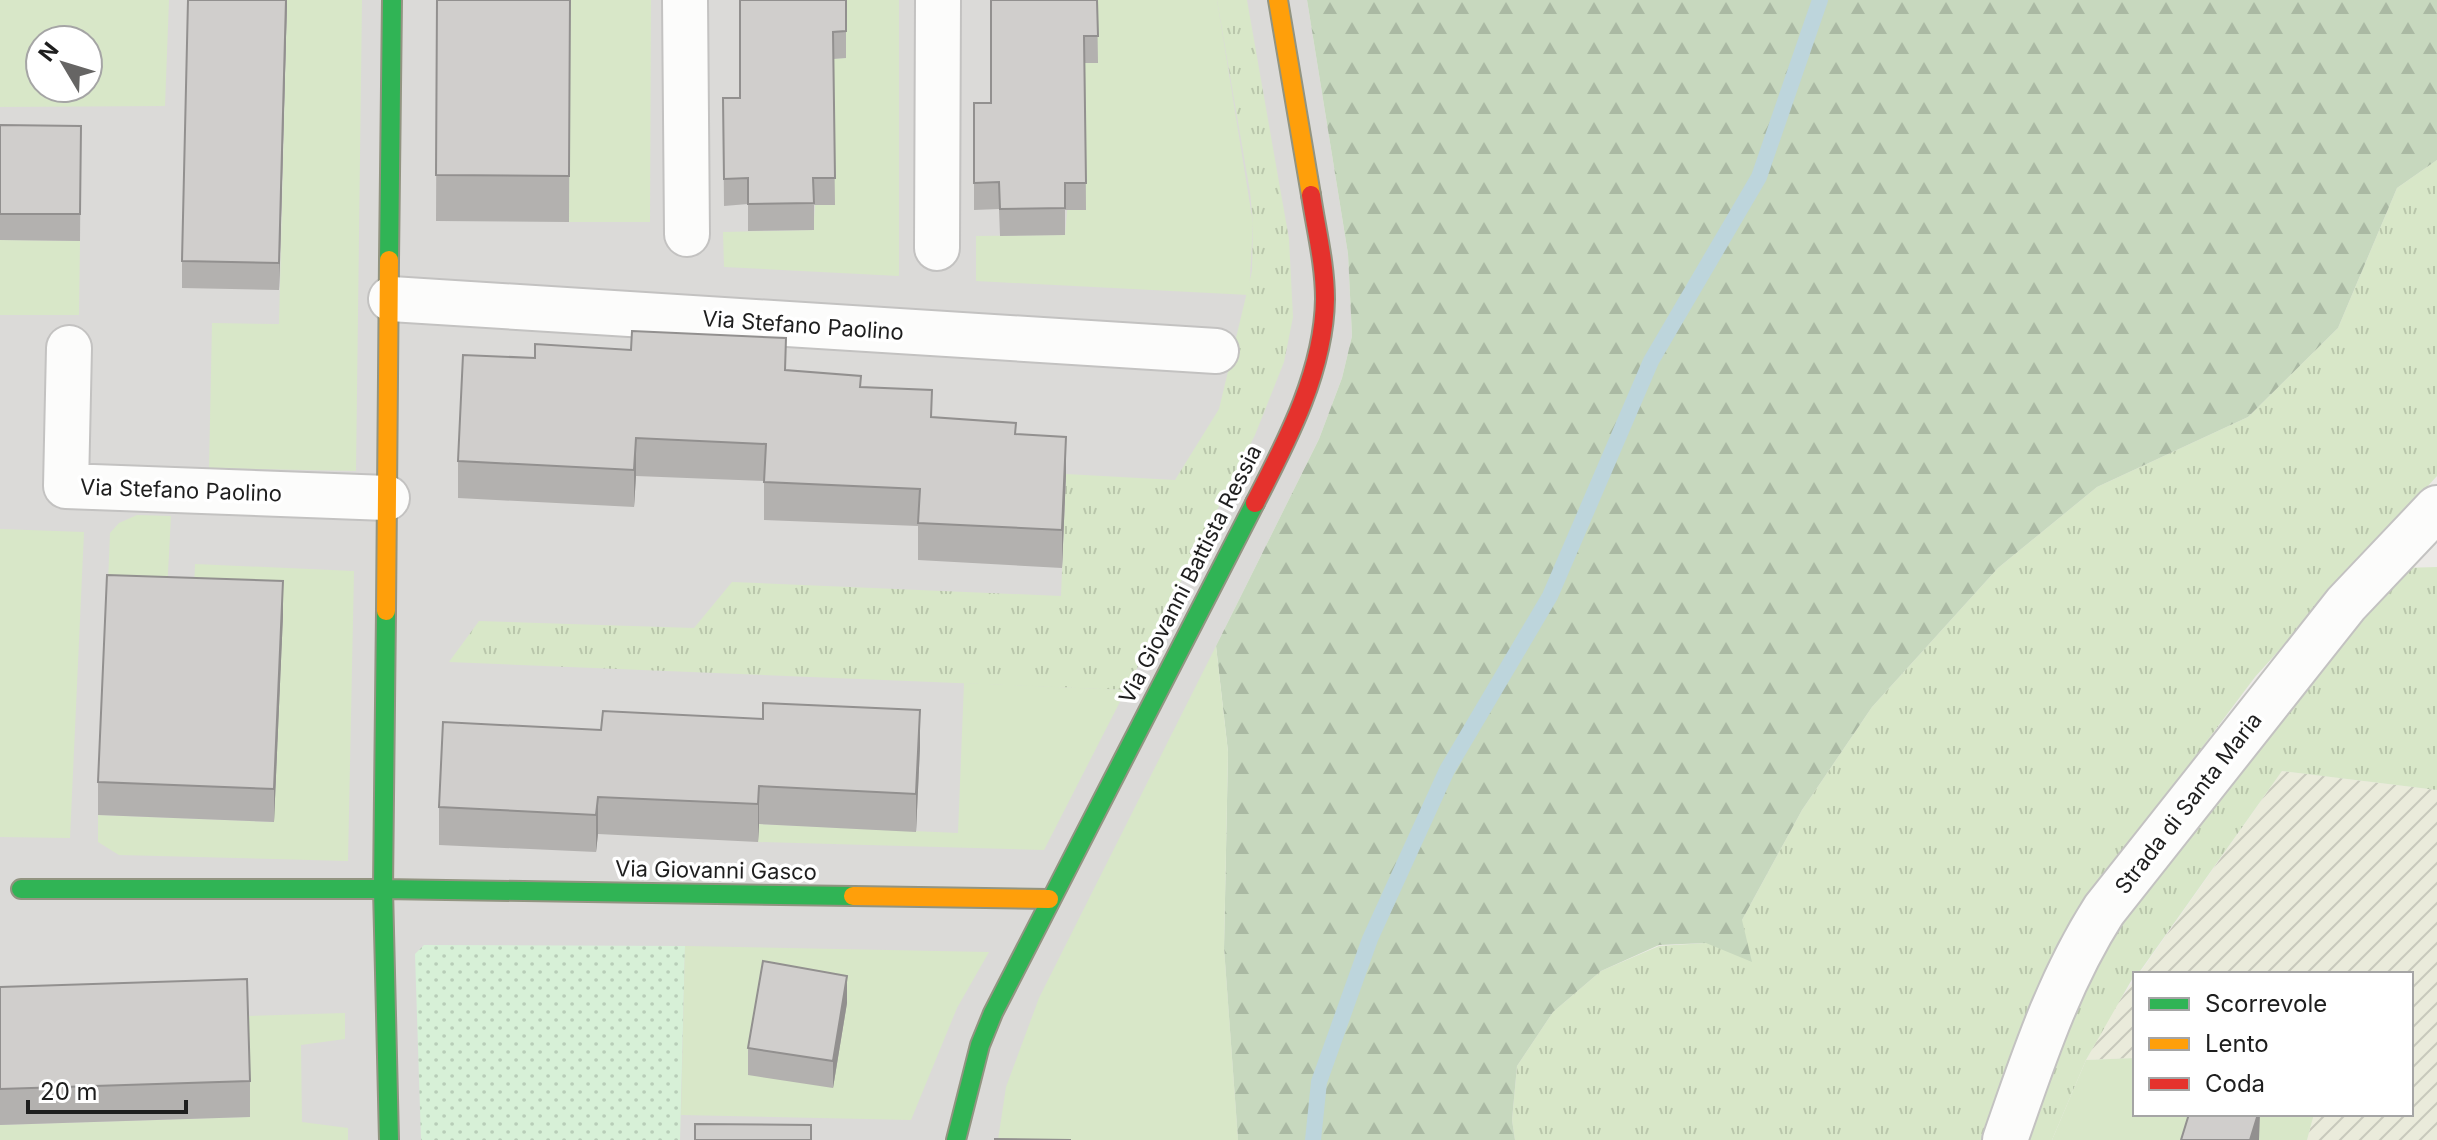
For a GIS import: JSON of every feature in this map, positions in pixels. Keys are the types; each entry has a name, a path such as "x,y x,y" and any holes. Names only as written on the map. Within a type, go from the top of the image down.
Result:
{"street":[{"path":"389,1140 383,889 392,0"},
{"path":"685,0 687,234"},
{"path":"937,248 938,0"},
{"name":"Via Giovanni Battista Ressia","path":"956,1140 980,1045 1049,899 1272,470 1300,408 1318,355 1327,299 1278,0"},
{"name":"Via Stefano Paolino","path":"391,299 1216,351"},
{"name":"Via Stefano Paolino","path":"69,348 66,486 387,498"},
{"name":"Strada di Santa Maria","path":"2005,1140 2050,1011 2072,963 2104,910 2346,604 2437,508"},
{"path":"21,889 383,889"},
{"name":"Via Giovanni Gasco","path":"383,889 1049,899"}],"shaded area":[{"path":"0,0 1307,0 1348,254 1352,336 1342,378 1319,439 1216,646 1224,948 1238,1140 0,1140"}],"green space":[{"path":"0,0 169,0 165,106 0,107"},
{"path":"287,0 362,0 356,471 209,468 212,323 279,324"},
{"path":"570,0 651,0 650,222 569,222"},
{"path":"846,0 899,0 899,276 724,267 723,232 813,230 828,59 846,58"},
{"path":"1097,0 1217,0 1253,223 1249,295 976,281 976,236 1065,235 1080,63"},
{"path":"1217,0 1247,0 1289,239 1293,317 1284,362 1255,435 1126,690 449,662 479,621 694,628 732,582 1061,596 1066,474 1175,480 1219,409 1252,271 1253,223"},
{"path":"1307,0 2437,0 2437,160 2397,188 2338,328 2248,417 2097,487 1998,568 1872,707 1802,810 1742,920 1752,962 1706,943 1659,945 1601,971 1553,1012 1517,1066 1512,1120 1515,1140 1238,1140 1224,948 1228,752 1216,646 1319,439 1342,378 1352,336 1348,254"},
{"path":"2437,160 2437,476 2255,677 2102,881 1988,1140 1515,1140 1512,1120 1517,1066 1553,1012 1601,971 1659,946 1706,943 1742,920 1802,810 1872,707 1998,568 2097,487 2248,417 2338,328 2397,188"},
{"path":"0,240 80,241 79,315 0,315"},
{"path":"137,515 171,516 166,610 107,608 110,533 119,523"},
{"path":"0,529 84,532 70,838 0,837"},
{"path":"195,564 354,571 348,861 119,855 98,842 98,815 274,822 193,611"},
{"path":"2437,567 2437,790 2282,771 2139,972 2133,972 2133,978 2086,1060 2052,1140 2022,1140 2059,1038 2114,926 2401,568"},
{"path":"1216,646 1228,752 1224,948 1238,1140 998,1140 1006,1087 1039,998"},
{"path":"964,683 1126,690 1044,850 758,842 759,824 958,833"},
{"path":"2282,771 2437,790 2437,1140 2307,1140 2313,1116 2413,1116 2413,972 2140,972"},
{"path":"424,945 685,946 680,1140 421,1140 415,954"},
{"path":"685,946 989,952 957,1008 911,1120 681,1115"},
{"path":"2133,982 2133,1058 2086,1060"},
{"path":"345,1013 345,1039 301,1045 302,1122 348,1128 348,1140 0,1140 0,1125 249,1117 247,1016"},
{"path":"2133,1058 2133,1116 2313,1116 2307,1140 2052,1140 2086,1060"}],"building":[{"path":"188,0 286,0 279,263 182,261"},
{"path":"437,0 570,0 569,176 436,175"},
{"path":"740,0 846,0 846,31 833,32 835,178 813,178 814,203 748,204 748,178 724,179 723,98 740,98"},
{"path":"991,0 1097,0 1098,36 1084,36 1086,183 1065,183 1065,208 1000,209 999,182 974,183 974,103 991,103"},
{"path":"0,125 81,126 80,214 0,214"},
{"path":"632,331 786,338 785,370 861,376 860,387 932,390 931,417 1016,423 1015,434 1066,437 1062,530 918,523 920,489 764,482 766,444 636,438 634,470 458,461 463,355 535,358 535,344 631,350"},
{"path":"107,575 283,581 274,789 98,782"},
{"path":"763,703 920,710 916,794 759,786 758,804 598,797 596,815 439,807 443,722 601,730 603,711 763,719"},
{"path":"763,961 847,976 833,1061 748,1048"},
{"path":"247,979 250,1081 0,1089 0,987"},
{"path":"2188,1116 2257,1116 2250,1140 2181,1140"},
{"path":"695,1124 811,1125 811,1140 695,1140"}],"waterway":[{"path":"1313,1140 1319,1082 1370,939 1447,770 1550,596 1651,361 1759,177 1820,0"}],"traffic: fast":[{"path":"389,260 392,0"},
{"path":"956,1140 980,1045 993,1013 1255,503"},
{"path":"386,611 383,889 389,1140"},
{"path":"21,889 383,889 853,896"}],"traffic: slow":[{"path":"1278,0 1311,195"},
{"path":"386,611 389,260"},
{"path":"853,896 1049,899"}],"traffic: jam":[{"path":"1255,503 1302,405 1323,326 1324,273 1311,195"}]}
